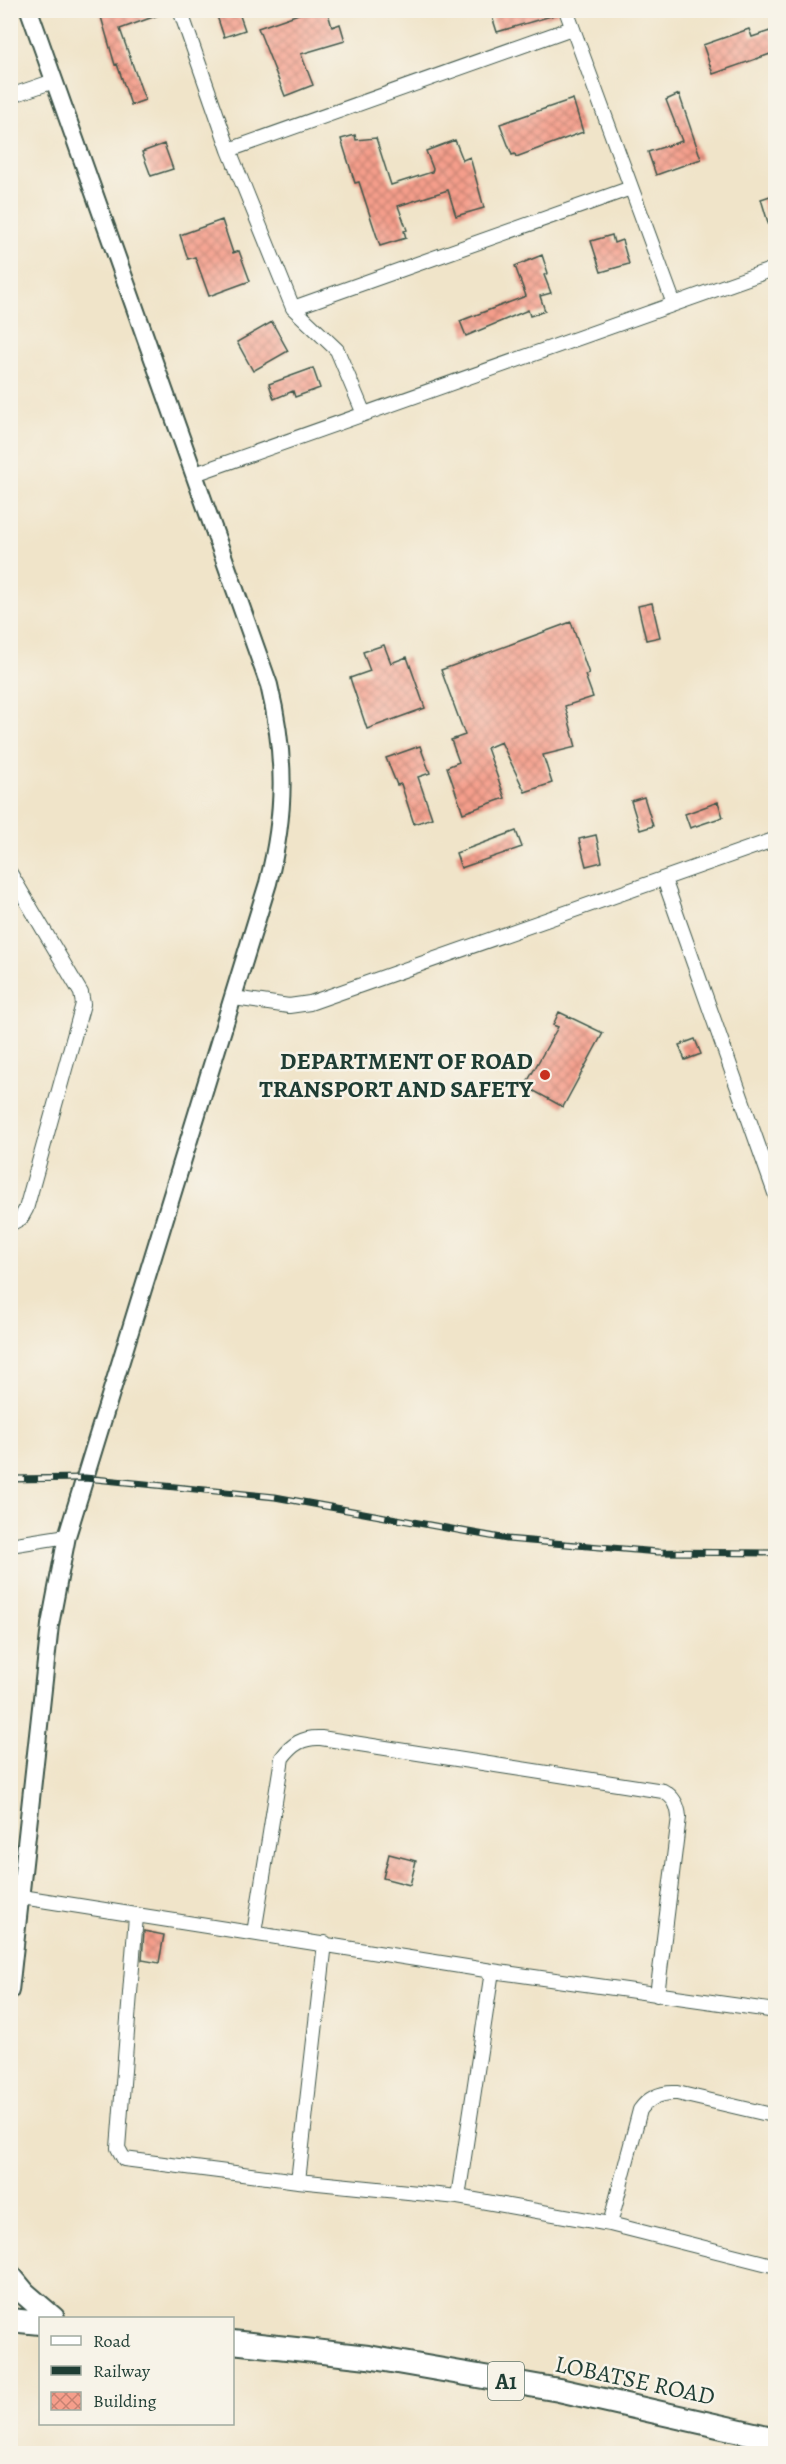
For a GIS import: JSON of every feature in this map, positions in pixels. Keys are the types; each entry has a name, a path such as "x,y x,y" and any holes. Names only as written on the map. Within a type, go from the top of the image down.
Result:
{"highway":[{"path":"10,2276 24,2293 51,2317"},
{"path":"10,2320 39,2323"},
{"name":"LOBATSE ROAD","path":"234,2342 368,2357 559,2390 776,2439"}],"street":[{"path":"10,1991 50,1625 67,1536 268,883 278,840 283,788 278,725 269,685 29,10"},
{"path":"180,10 229,150 293,308 337,350 364,414"},
{"path":"566,10 675,304"},
{"path":"229,150 572,28"},
{"path":"10,96 54,81"},
{"path":"293,308 631,188"},
{"path":"195,474 776,268"},
{"path":"234,998 289,1006 310,1003 776,839"},
{"path":"10,873 81,993 83,1004 24,1215 10,1224"},
{"path":"664,879 776,1196"},
{"path":"10,1545 67,1536"},
{"path":"254,1933 282,1758 295,1744 304,1740 311,1738 333,1740 663,1791 669,1795 675,1801 679,1817 657,1995"},
{"path":"22,1897 492,1971 776,2011"},
{"path":"136,1916 118,2148 122,2157 128,2160 298,2181 458,2197 610,2224 776,2266"},
{"path":"298,2181 325,1943"},
{"path":"458,2197 492,1971"},
{"path":"610,2224 640,2110 651,2099 661,2094 677,2093 776,2116"}],"building":[{"path":"99,10 163,10 164,13 120,29 145,100 131,105 117,64 115,65"},
{"path":"215,10 238,10 245,30 224,37"},
{"path":"310,10 327,10 332,27 340,24 345,41 301,54 313,85 285,96 258,28"},
{"path":"490,10 557,10 558,14 497,32"},
{"path":"749,29 752,37 770,31 776,52 713,74 703,45"},
{"path":"679,94 701,159 656,175 648,152 682,141 666,100"},
{"path":"573,99 583,132 516,157 515,154 512,155 500,124"},
{"path":"355,135 356,140 376,138 391,185 432,172 426,151 455,140 463,160 470,157 484,208 456,216 448,190 398,206 407,230 404,231 406,238 380,246 359,182 355,183 341,139"},
{"path":"164,144 173,169 151,176 142,152"},
{"path":"776,194 776,236 772,236 761,199"},
{"path":"222,220 233,253 239,251 250,281 209,296 195,257 188,259 180,235"},
{"path":"612,235 614,243 622,240 629,264 601,272 591,241"},
{"path":"542,255 548,273 544,275 551,293 540,296 545,311 530,316 528,310 466,336 460,321 526,296 515,266"},
{"path":"272,322 288,351 253,371 237,342"},
{"path":"313,368 320,388 295,397 293,391 274,399 269,384"},
{"path":"652,603 660,637 646,640 638,606"},
{"path":"571,622 589,674 585,675 593,697 565,706 576,747 543,755 552,783 525,792 501,742 487,748 505,798 463,813 447,767 459,762 451,740 465,735 441,670"},
{"path":"384,645 391,663 407,657 425,708 367,729 350,678 370,671 363,652"},
{"path":"420,746 430,773 418,777 432,818 414,824 401,784 397,785 386,758"},
{"path":"644,797 653,826 640,830 631,801"},
{"path":"718,802 723,817 690,828 685,814"},
{"path":"516,831 522,847 461,868 456,853"},
{"path":"596,835 602,862 586,866 579,839"},
{"path":"559,1012 603,1033 563,1107 525,1086 558,1027 553,1025"},
{"path":"695,1039 701,1054 685,1060 679,1045"},
{"path":"389,1854 416,1861 410,1885 383,1878"},
{"path":"144,1931 164,1935 159,1963 142,1960"}],"railway":[{"path":"10,1479 85,1478 275,1497 507,1539 658,1552 776,1553"}],"place":[{"name":"DEPARTMENT OF ROAD TRANSPORT AND SAFETY","path":"545,1075"}]}
